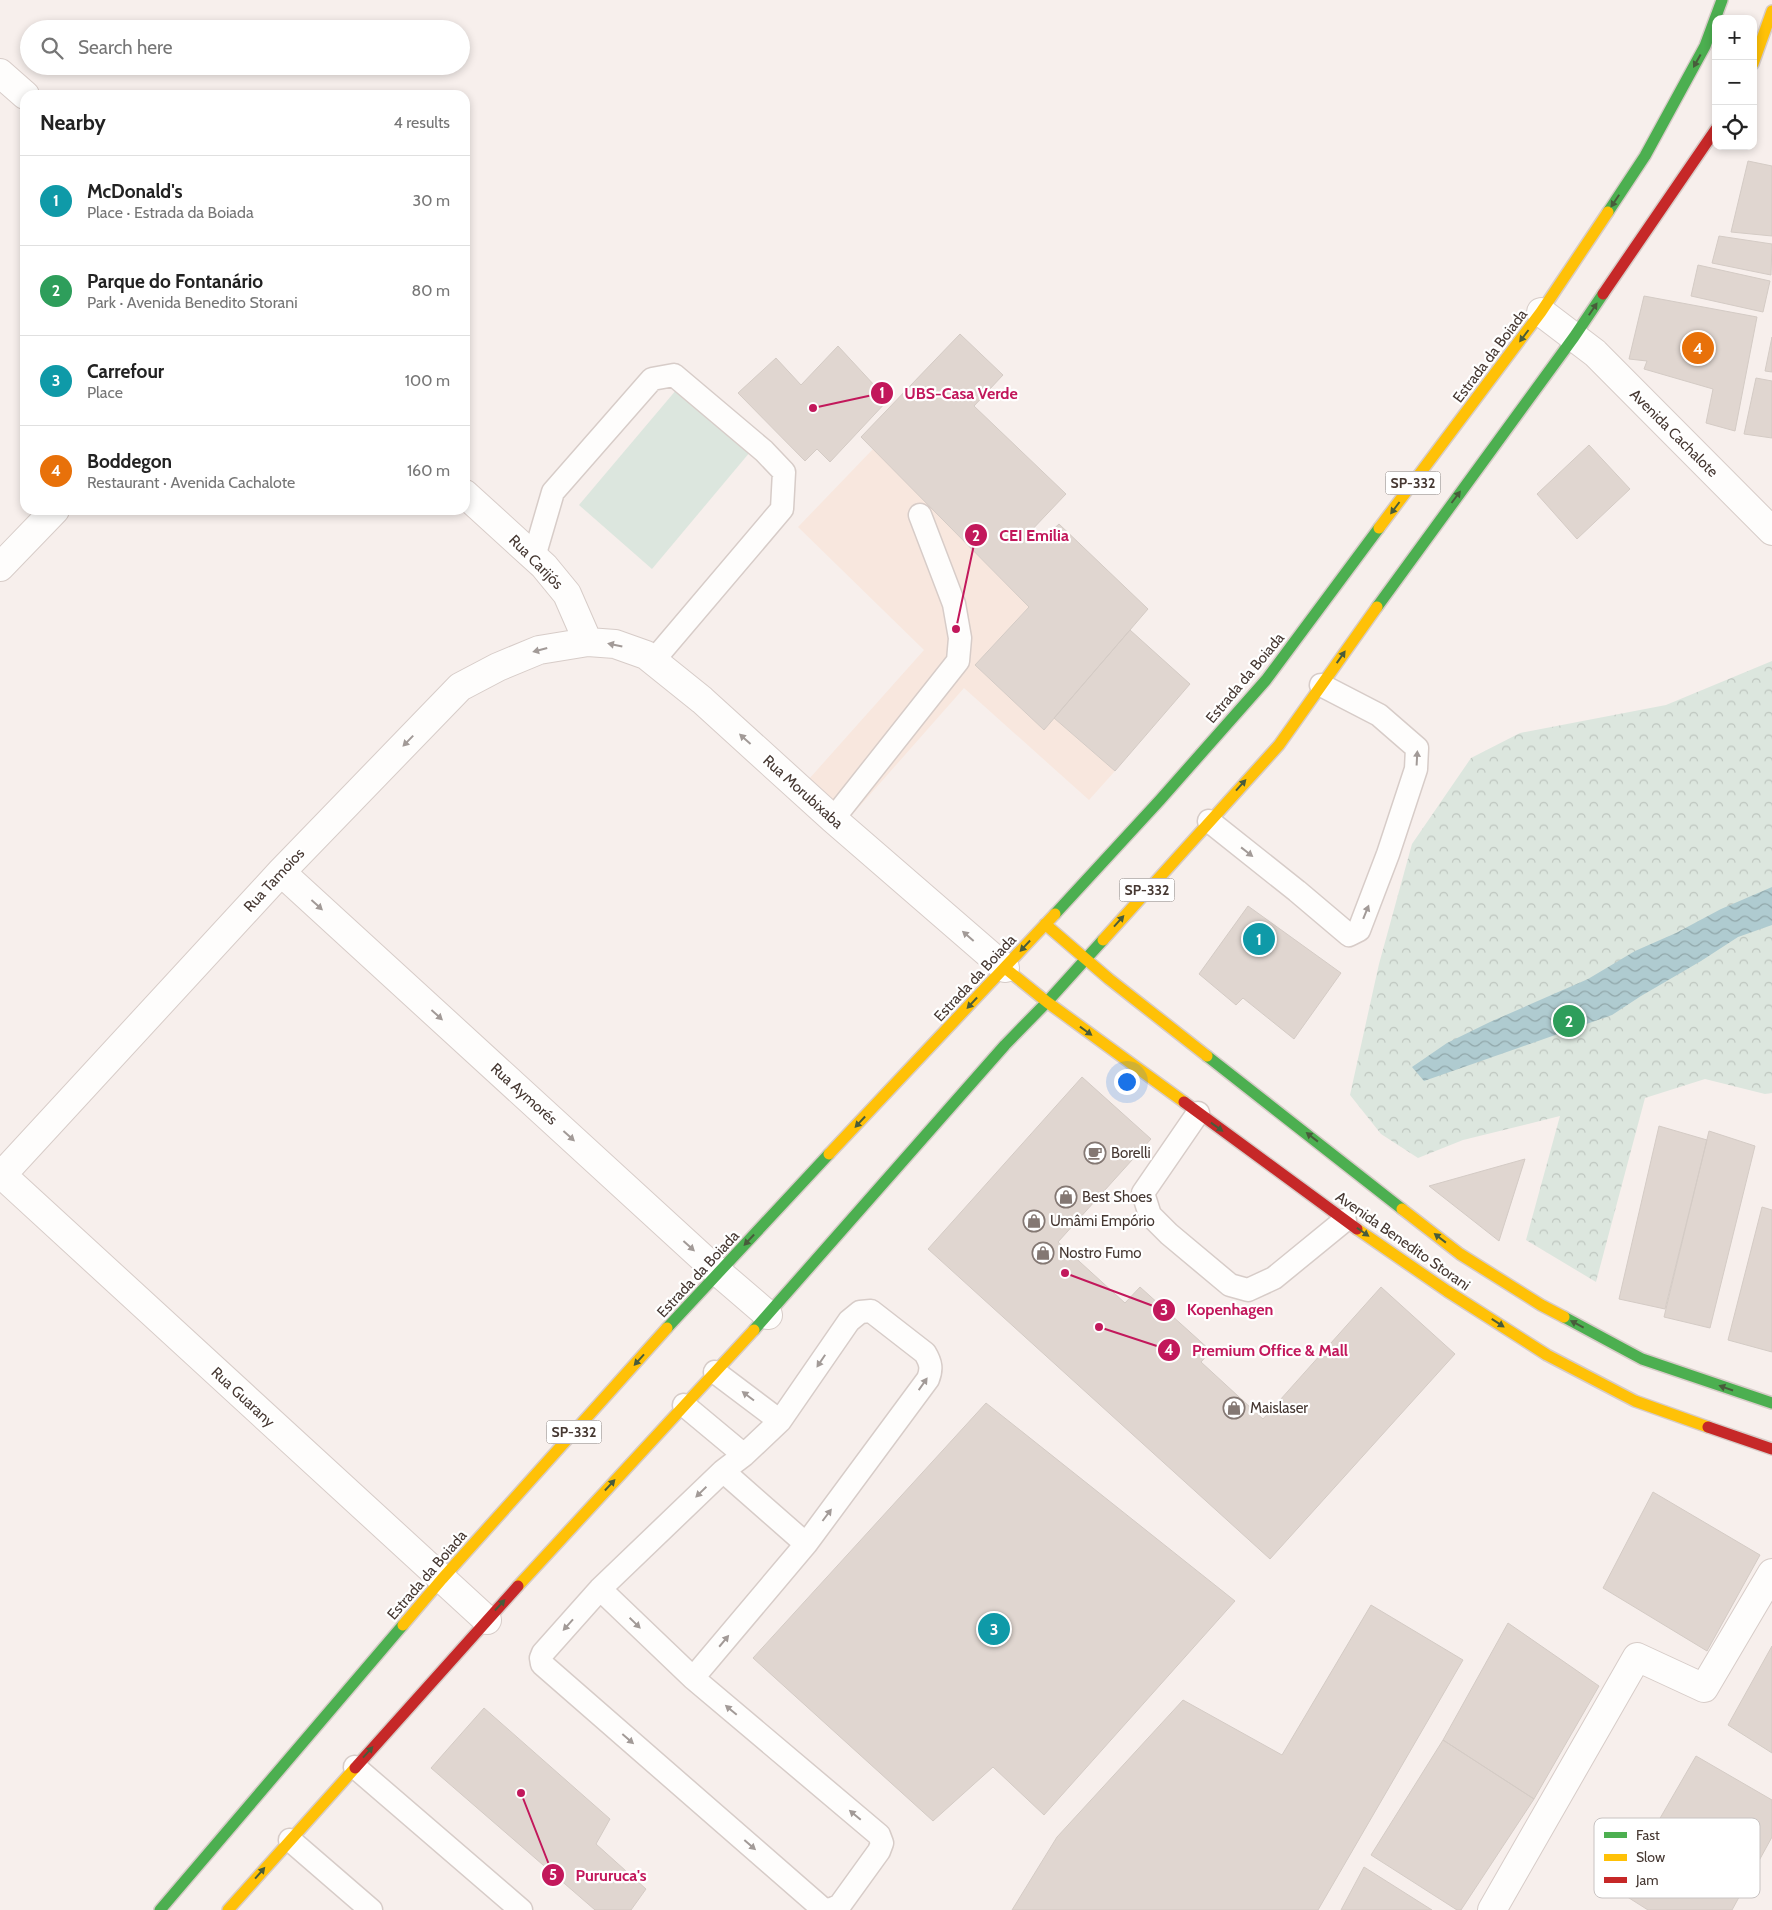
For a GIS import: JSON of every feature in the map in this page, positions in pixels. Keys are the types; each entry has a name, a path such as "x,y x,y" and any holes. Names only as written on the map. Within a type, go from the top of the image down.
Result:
{"main road":[{"name":"Estrada da Boiada","path":"160,1910 442,1579 718,1272 1005,968 1160,800 1266,680 1541,312 1645,156 1705,46 1722,0"},
{"path":"1754,60 1772,11"},
{"name":"SP-332","path":"228,1910 486,1620 768,1315 1005,1045 1047,1002 1278,745 1424,540 1574,337 1712,135"},
{"name":"Avenida Benedito Storani","path":"1045,924 1109,979 1460,1254 1541,1305 1642,1359 1772,1403"},
{"name":"Avenida Benedito Storani","path":"1005,968 1047,1002 1345,1220 1447,1291 1547,1355 1635,1401 1772,1449"}],"street":[{"path":"0,73 20,91"},
{"name":"Avenida Cachalote","path":"1541,312 1595,353 1772,531"},
{"name":"Rua Carijós","path":"470,499 544,566 567,594 588,642"},
{"path":"0,568 50,515"},
{"name":"Rua Morubixaba","path":"588,642 615,644 646,655 702,700 833,819 1005,968"},
{"name":"Rua Tamoios","path":"1,1175 281,872 460,687 498,667 539,650 588,642"},
{"name":"Rua Aymorés","path":"281,872 718,1272 768,1315"},
{"name":"Rua Guarany","path":"1,1175 486,1620"},
{"path":"1492,1910 1637,1657 1704,1688 1772,1573"}],"lane":[{"path":"534,557 553,492 652,379 674,375 764,451 784,472 782,509 653,661"},
{"path":"833,819 958,661 960,638 954,604 920,515"},
{"path":"1209,821 1349,935 1359,930 1388,854 1416,768 1417,748 1379,715 1321,685"},
{"path":"1198,1113 1143,1193 1150,1215 1169,1234 1230,1285 1248,1290 1274,1278 1345,1220"},
{"path":"600,1589 693,1678 879,1836 882,1843 879,1851 840,1905 824,1910 542,1664 541,1658 543,1653 600,1589 722,1471 744,1455 780,1421 849,1321 860,1312 871,1311 926,1354 930,1361 931,1370 928,1379 806,1544 693,1678"},
{"path":"715,1372 780,1421"},
{"path":"684,1405 744,1455"},
{"path":"722,1471 806,1544"},
{"path":"355,1767 521,1910"},
{"path":"290,1840 370,1910"}],"shaded area":[{"path":"873,449 1029,607 975,665 1044,730 1054,718 1115,771 1089,800 964,688 851,816 809,779 924,650 798,527"}],"green space":[{"path":"677,389 750,452 652,569 579,505"},
{"path":"1772,661 1772,1093 1765,1094 1705,1079 1645,1098 1596,1282 1526,1240 1560,1116 1463,1140 1418,1158 1381,1134 1350,1095 1379,964 1412,844 1471,758 1520,733 1666,705"}],"water":[{"path":"1772,887 1772,925 1738,937 1612,1015 1424,1081 1412,1067 1447,1043 1588,979 1635,951 1676,933 1721,909"}],"building":[{"path":"1748,161 1772,166 1772,236 1731,232"},
{"path":"1719,236 1772,244 1771,275 1712,263"},
{"path":"1698,265 1770,281 1763,312 1691,296"},
{"path":"1644,296 1757,317 1735,431 1706,423 1713,389 1644,369 1647,361 1629,359"},
{"path":"960,334 1003,375 974,406 1066,494 1028,534 1037,544 1059,524 1148,609 1044,730 975,665 1029,607 861,437"},
{"path":"1772,337 1772,372 1765,371"},
{"path":"838,346 888,400 830,462 817,449 805,461 738,393 776,358 801,385"},
{"path":"1756,378 1772,381 1772,438 1744,434"},
{"path":"1589,445 1630,489 1577,539 1537,494"},
{"path":"1130,630 1190,684 1115,771 1054,718"},
{"path":"1248,906 1341,973 1294,1039 1243,998 1236,1005 1199,974"},
{"path":"1082,1077 1151,1139 1058,1242 1125,1303 1140,1287 1211,1351 1201,1362 1263,1419 1381,1287 1455,1354 1270,1559 928,1249"},
{"path":"1659,1126 1707,1140 1665,1309 1619,1299"},
{"path":"1709,1131 1755,1146 1710,1328 1664,1317"},
{"path":"1525,1159 1499,1241 1429,1186"},
{"path":"1762,1207 1772,1210 1772,1352 1728,1340"},
{"path":"986,1403 1235,1601 1044,1815 993,1767 933,1821 753,1658"},
{"path":"1653,1492 1760,1555 1707,1651 1603,1588"},
{"path":"1371,1605 1463,1660 1318,1910 1012,1910 1057,1837 1183,1700 1282,1755"},
{"path":"1508,1623 1599,1686 1534,1799 1443,1740"},
{"path":"1772,1646 1772,1753 1728,1725"},
{"path":"484,1708 610,1819 596,1844 646,1889 631,1910 595,1910 431,1768"},
{"path":"1443,1740 1534,1799 1461,1910 1457,1910 1371,1855"},
{"path":"1696,1756 1772,1800 1772,1837 1760,1859 1760,1818 1660,1818"},
{"path":"1364,1867 1432,1910 1341,1910"},
{"path":"1629,1898 1739,1898 1732,1910 1648,1910"}],"traffic: fast":[{"path":"1608,212 1645,156 1705,46 1722,0"},
{"path":"1377,607 1574,337 1603,294"},
{"path":"1055,914 1160,800 1266,680 1379,528"},
{"path":"754,1330 1005,1045 1103,940"},
{"path":"1207,1056 1402,1209"},
{"path":"667,1328 829,1154"},
{"path":"1564,1317 1642,1359 1772,1403"},
{"path":"160,1910 403,1625"}],"traffic: slow":[{"path":"1754,60 1772,11"},
{"path":"1379,528 1541,312 1608,212"},
{"path":"1103,940 1279,745 1377,607"},
{"path":"829,1154 1055,914"},
{"path":"1045,924 1109,979 1207,1056"},
{"path":"1005,968 1047,1002 1184,1102"},
{"path":"1402,1209 1460,1254 1541,1305 1564,1317"},
{"path":"1357,1229 1447,1291 1547,1355 1635,1401 1708,1427"},
{"path":"403,1625 667,1328"},
{"path":"518,1586 754,1330"},
{"path":"228,1910 355,1768"}],"traffic: jam":[{"path":"1603,294 1712,135"},
{"path":"1184,1102 1357,1229"},
{"path":"1708,1427 1772,1449"},
{"path":"355,1768 518,1586"}],"place":[{"name":"Boddegon","path":"1698,348"},
{"name":"UBS-Casa Verde","path":"813,408"},
{"name":"CEI Emilia","path":"956,629"},
{"name":"McDonald's","path":"1259,939"},
{"name":"Parque do Fontanário","path":"1569,1021"},
{"name":"Borelli","path":"1095,1153"},
{"name":"Best Shoes","path":"1066,1197"},
{"name":"Umâmi Empório","path":"1034,1221"},
{"name":"Nostro Fumo","path":"1043,1253"},
{"name":"Kopenhagen","path":"1065,1273"},
{"name":"Premium Office & Mall","path":"1099,1327"},
{"name":"Maislaser","path":"1234,1408"},
{"name":"Carrefour","path":"994,1629"},
{"name":"Pururuca's","path":"521,1793"}]}
